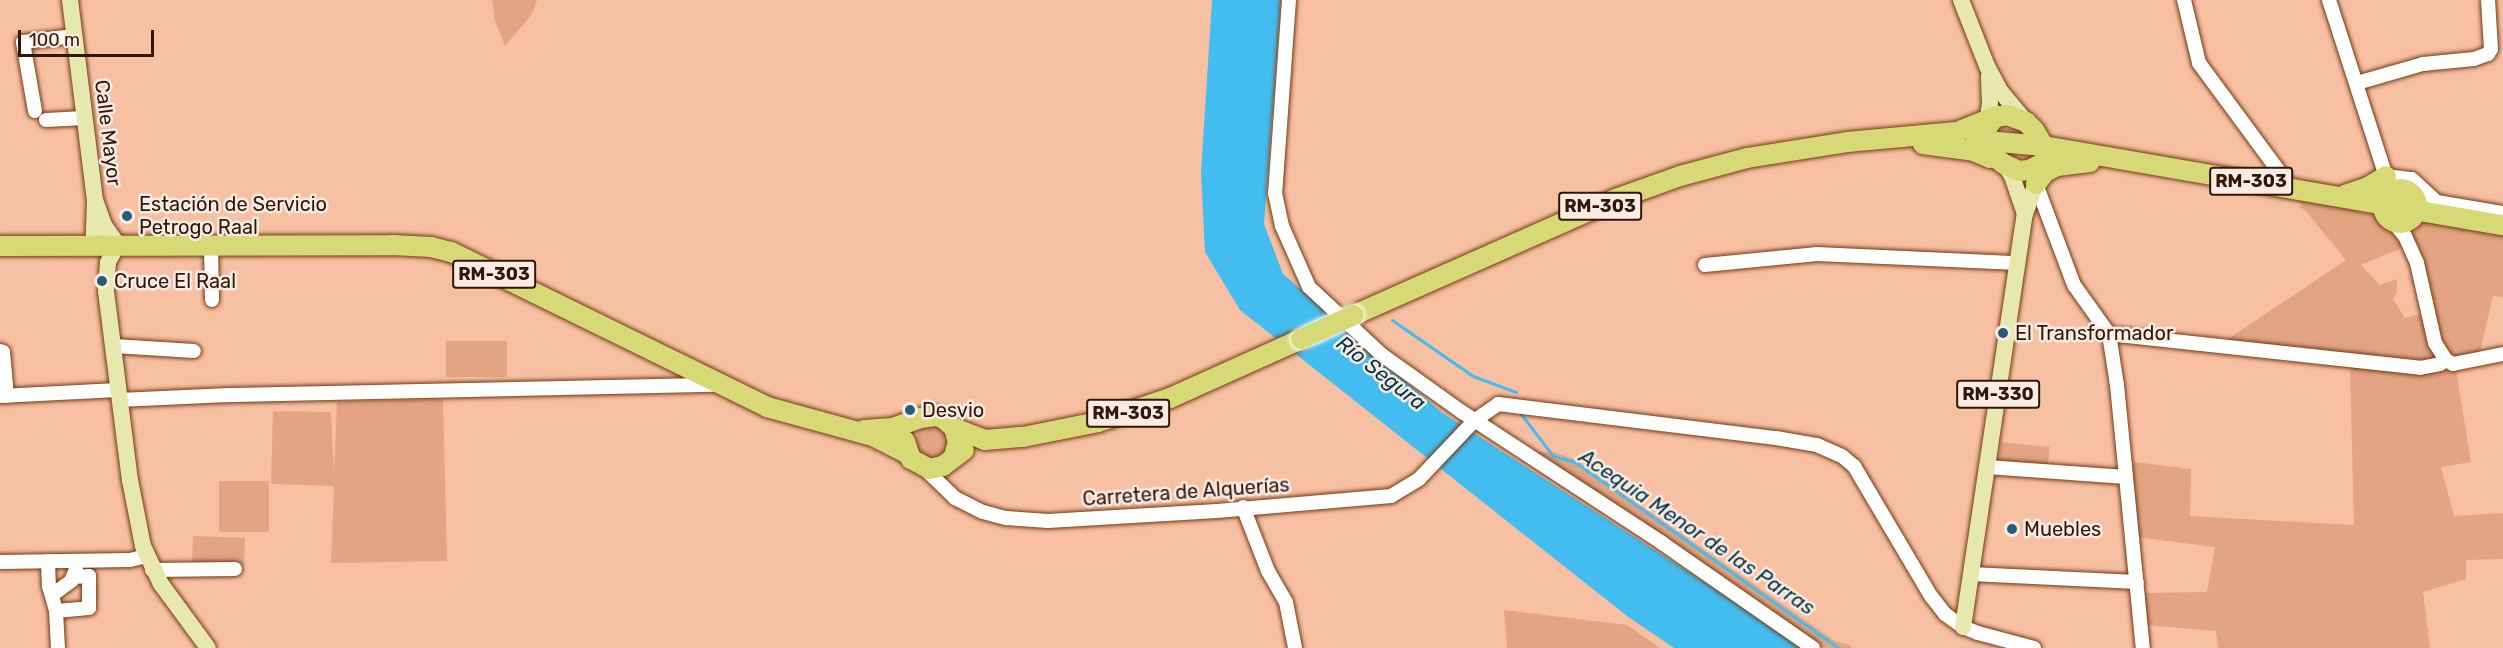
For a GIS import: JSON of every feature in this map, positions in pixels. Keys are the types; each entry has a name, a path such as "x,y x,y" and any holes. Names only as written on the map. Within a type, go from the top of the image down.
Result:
{"highway":[{"path":"1860,141 1958,132 2012,116 2072,142 2165,166"},
{"path":"1988,122 1990,151 2004,164"},
{"path":"1988,122 2040,167"},
{"path":"2026,122 2040,167"},
{"name":"RM-303","path":"0,246 393,245 431,247 451,252 767,407 873,436 907,453 916,464 937,468 985,440 1058,431 1137,411 1613,200 1680,176 1747,158 1860,141"},
{"path":"1860,141 1956,147 1974,151 2004,164 2040,167 2088,162 2165,166"},
{"name":"RM-303","path":"2165,166 2336,196 2385,209 2503,225"},
{"path":"2336,196 2357,192 2386,176"},
{"name":"RM-303","path":"846,429 873,431 936,416 943,418 954,428 985,440"},
{"path":"907,453 905,436 913,422"},
{"path":"951,459 958,442 954,428"}],"main road":[{"name":"Calle Mayor","path":"70,0 132,491 149,563"},
{"path":"1961,0 1987,66 2001,92 2026,122"},
{"path":"1987,66 1988,122"},
{"path":"2004,164 2012,176 2025,214"},
{"path":"2025,214 2040,167"},
{"name":"RM-330","path":"1963,627 2025,214"},
{"path":"149,563 208,648"}],"street":[{"path":"1289,0 1275,193 1282,226 1309,287 1382,354 1474,421 1662,543 1813,648"},
{"path":"2184,0 2199,63 2291,188"},
{"path":"2329,0 2386,176 2415,214 2417,263 2436,343 2446,360 2453,364 2503,354"},
{"path":"2356,83 2423,64 2474,59 2488,54 2491,49 2488,0"},
{"path":"35,111 23,42 75,36"},
{"path":"46,120 84,118"},
{"path":"2040,167 2074,285 2109,334 2143,648"},
{"path":"2386,176 2385,209 2415,214"},
{"path":"2386,176 2412,179 2437,202 2503,213"},
{"path":"211,246 212,300"},
{"path":"1705,265 1817,254 2018,263"},
{"path":"2109,334 2420,368 2446,360"},
{"path":"114,346 194,351"},
{"path":"0,351 3,352 3,396 721,385"},
{"name":"Carretera de Alquerías","path":"923,467 946,490 983,512 1022,520 1206,511 1391,496 1409,487 1474,421 1498,404 1817,445 1842,456 1854,466 1931,596 1945,614 1963,627"},
{"path":"946,490 944,483 951,459"},
{"path":"1987,467 2126,477"},
{"path":"1243,507 1268,571 1286,602 1295,648"},
{"path":"0,562 130,560 235,569"},
{"path":"48,561 49,586 56,611 58,648"},
{"path":"52,595 63,589 73,577 79,561"},
{"path":"1971,574 2137,582"},
{"path":"56,611 90,608 89,576 73,577"},
{"path":"1963,627 2034,648"}],"shaded area":[{"path":"492,0 537,0 532,14 505,46 495,21"},
{"path":"2301,198 2373,215 2391,228 2404,247 2361,265 2380,285 2397,279 2397,292 2393,299 2405,318 2423,313 2435,359 2406,360 2229,343 2228,339 2346,260 2305,210 2297,206 2301,206 2302,203 2298,203"},
{"path":"2429,221 2503,233 2503,297 2493,296 2480,352 2459,357 2445,352 2441,345 2413,235 2419,225"},
{"path":"446,341 507,341 507,377 446,377"},
{"path":"2350,367 2456,370 2471,462 2441,467 2454,516 2503,513 2503,559 2466,560 2466,579 2423,592 2430,648 2218,648 2216,631 2147,625 2145,593 2207,592 2215,547 2137,537 2131,477 2134,462 2191,469 2190,516 2354,525"},
{"path":"443,399 447,561 331,563 334,486 271,484 273,411 331,412 334,474 337,402"},
{"path":"932,425 944,429 948,441 944,453 932,457 920,453 916,441 920,429"},
{"path":"2001,442 2050,447 2047,470 1999,465"},
{"path":"1526,452 1553,452 1576,460 1835,641 1848,644 1852,648 1815,648 1739,596 1604,496"},
{"path":"219,481 269,481 269,532 219,532"},
{"path":"193,536 245,538 244,565 192,563"},
{"path":"1504,610 1627,625 1660,648 1507,648"}],"water":[{"name":"Río Segura","path":"1212,0 1281,0 1264,224 1283,274 1441,412 1741,606 1801,648 1674,648 1627,616 1240,310 1205,252 1201,173"}],"waterway":[{"name":"Acequia Menor de las Parras","path":"1392,320 1473,376 1516,392"},
{"name":"Acequia Menor de las Parras","path":"1518,410 1553,456 1575,462 1839,648"}],"place":[{"name":"Estación de Servicio Petrogo Raal","path":"127,216"},
{"name":"Cruce El Raal","path":"102,281"},
{"name":"El Transformador","path":"2003,333"},
{"name":"Desvio","path":"910,410"},
{"name":"Muebles","path":"2012,529"}]}
